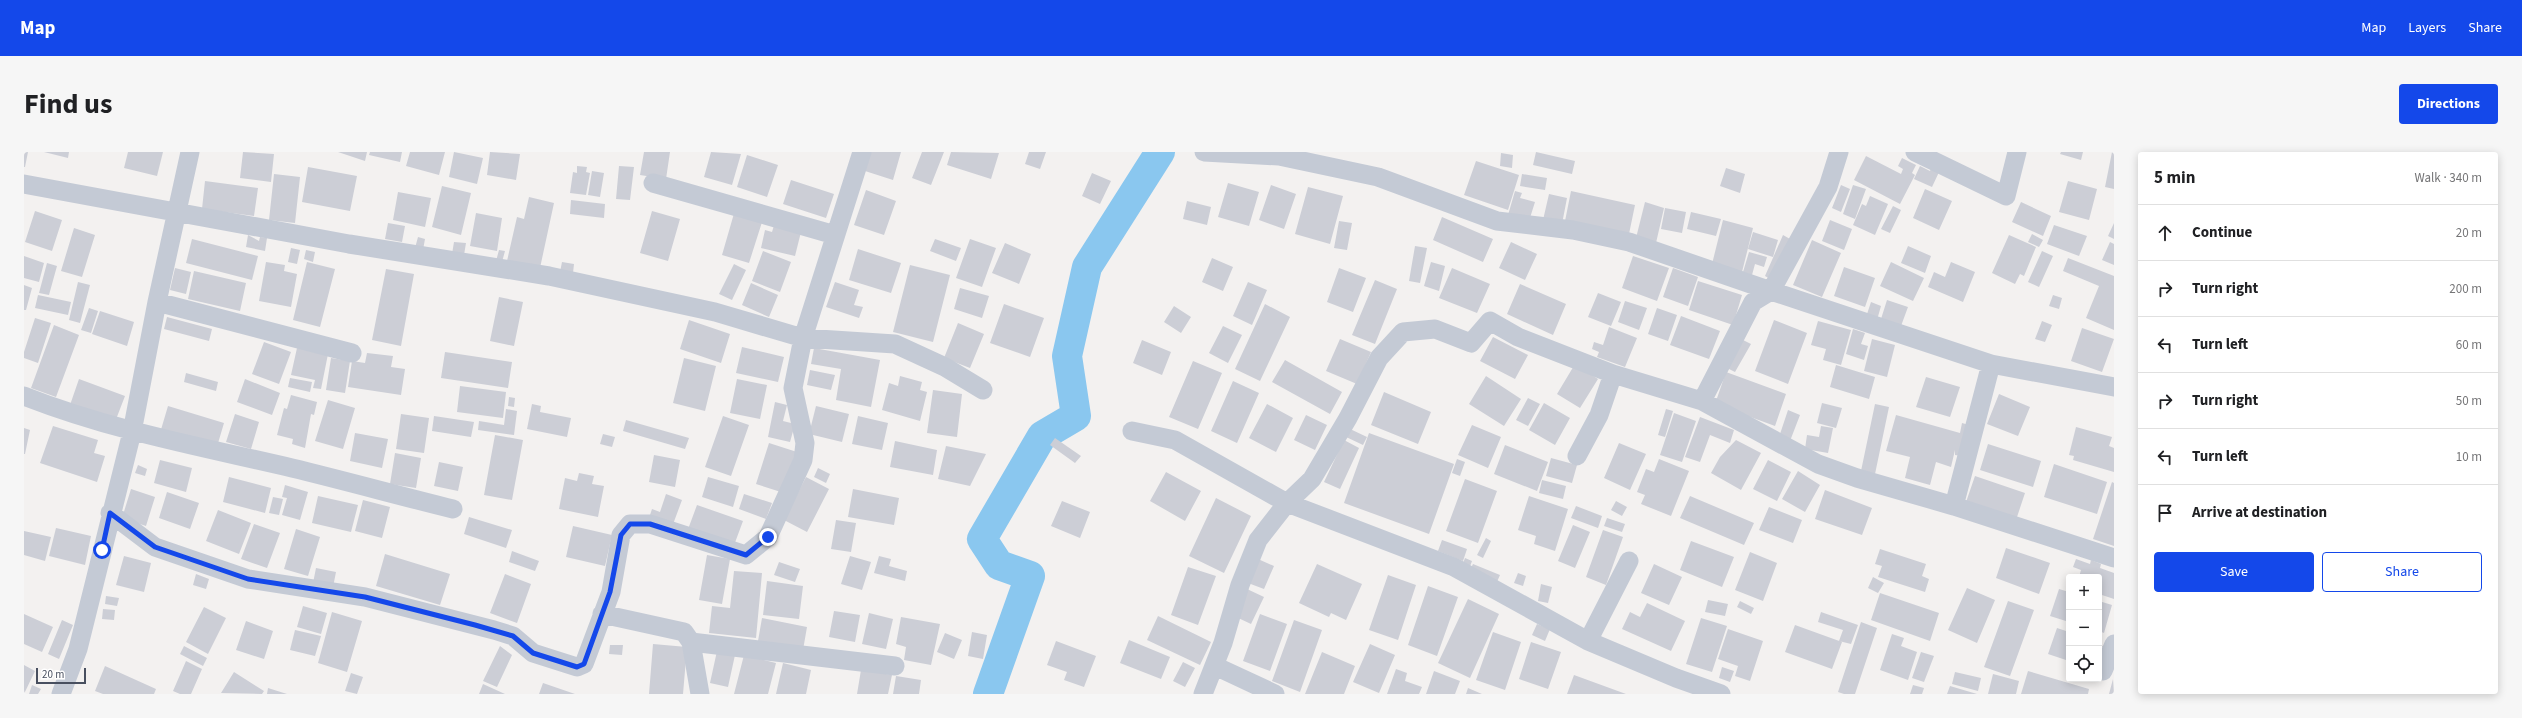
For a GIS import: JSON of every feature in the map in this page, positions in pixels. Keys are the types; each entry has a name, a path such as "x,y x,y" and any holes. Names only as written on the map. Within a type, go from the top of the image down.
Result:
{"street":[{"path":"61,694 78,649 110,513 132,432 157,302 190,152"},
{"path":"110,513 155,547 248,579 365,597 481,626 513,636 533,653 577,667 584,664 610,592 621,535 630,524 650,524 746,555 768,537 803,460 805,443 793,388 803,338 862,152"},
{"path":"1204,152 1279,156 1378,177 1497,221 1573,230 1629,242 1770,291 1990,364 2114,387"},
{"path":"1702,401 1753,302 1770,291 1828,187 1839,152"},
{"path":"1915,152 2006,196 2017,152"},
{"path":"653,183 835,235"},
{"path":"24,184 349,244 549,276 715,312 803,338 895,344 945,367 983,390"},
{"path":"157,302 352,353"},
{"path":"1203,694 1215,666 1240,585 1258,540 1287,503 1312,479 1348,418 1379,358 1403,332 1435,328 1471,343 1490,321 1518,337 1613,374 1702,401 1818,464 1856,478 1954,506 2114,558"},
{"path":"1954,506 1990,364"},
{"path":"1577,456 1599,415 1613,374"},
{"path":"24,396 67,413 132,432 294,469 454,510"},
{"path":"1132,431 1175,440 1287,503 1454,567 1588,641 1676,678 1721,694"},
{"path":"1588,641 1629,561"},
{"path":"602,614 684,632 691,642 700,694"},
{"path":"691,642 894,666"},
{"path":"2103,670 2114,644"},
{"path":"1215,666 1275,694"}],"building":[{"path":"24,152 28,152 25,167 24,167"},
{"path":"44,152 69,152 68,158"},
{"path":"128,152 163,152 157,176 124,168"},
{"path":"243,152 274,154 271,182 240,178"},
{"path":"338,152 367,152 365,161"},
{"path":"370,152 402,152 400,162 369,155"},
{"path":"410,152 445,152 439,175 406,166"},
{"path":"454,152 483,158 477,184 449,177"},
{"path":"490,152 520,154 516,180 487,175"},
{"path":"644,152 670,152 666,179 640,175"},
{"path":"711,152 741,154 732,185 704,177"},
{"path":"871,152 901,152 893,180 865,171"},
{"path":"922,152 944,152 931,185 912,178"},
{"path":"951,152 999,153 991,179 947,165"},
{"path":"1029,152 1046,152 1040,169 1025,164"},
{"path":"1536,152 1575,161 1572,174 1533,165"},
{"path":"2061,152 2083,152 2081,160 2060,154"},
{"path":"2112,152 2114,152 2114,189 2105,187"},
{"path":"1501,153 1513,155 1512,168 1500,166"},
{"path":"747,155 778,165 767,197 737,187"},
{"path":"1866,156 1901,174 1903,169 1898,166 1902,158 1916,165 1912,173 1915,175 1900,204 1854,180"},
{"path":"1476,161 1519,175 1508,210 1464,195"},
{"path":"577,166 587,167 586,172 590,173 586,195 570,193 573,172 577,173"},
{"path":"619,166 634,167 630,200 616,199"},
{"path":"1920,166 1930,171 1932,166 1940,170 1932,187 1914,179"},
{"path":"308,167 357,176 350,211 302,202"},
{"path":"1726,168 1745,174 1740,193 1720,186"},
{"path":"592,171 604,173 600,197 588,195"},
{"path":"1092,173 1111,181 1100,204 1082,196"},
{"path":"274,174 300,177 295,223 269,220"},
{"path":"1522,174 1547,178 1545,190 1520,186"},
{"path":"791,180 834,194 826,218 783,204"},
{"path":"205,181 258,188 254,216 202,209"},
{"path":"2068,181 2097,189 2089,220 2059,212"},
{"path":"1228,183 1259,192 1249,226 1218,217"},
{"path":"1271,185 1296,194 1284,229 1259,220"},
{"path":"1841,185 1850,189 1841,212 1832,208"},
{"path":"1853,185 1866,189 1855,219 1843,214"},
{"path":"442,186 471,193 461,235 432,227"},
{"path":"1308,187 1343,196 1330,244 1295,234"},
{"path":"1925,189 1952,201 1939,230 1913,218"},
{"path":"866,190 896,201 884,235 854,225"},
{"path":"1515,191 1522,193 1520,198 1535,202 1529,221 1508,215"},
{"path":"1571,191 1635,205 1629,234 1565,221"},
{"path":"398,192 431,198 425,227 393,220"},
{"path":"1549,194 1567,198 1562,224 1543,220"},
{"path":"1870,196 1888,204 1875,235 1853,225 1862,204 1866,206"},
{"path":"529,197 554,203 540,268 507,261 517,217 524,219"},
{"path":"571,200 605,204 604,218 570,214"},
{"path":"1187,201 1211,207 1207,225 1183,219"},
{"path":"1645,202 1664,208 1656,243 1636,238"},
{"path":"2021,202 2051,216 2043,236 2012,222"},
{"path":"1893,206 1901,210 1890,233 1881,229"},
{"path":"1665,208 1686,212 1682,233 1661,229"},
{"path":"735,210 763,219 749,263 722,255"},
{"path":"35,211 62,220 52,251 25,242"},
{"path":"652,211 680,219 668,261 640,253"},
{"path":"1691,212 1721,219 1716,236 1687,229"},
{"path":"476,213 502,218 497,251 470,246"},
{"path":"1442,217 1493,239 1483,262 1433,240"},
{"path":"1723,220 1753,228 1742,272 1712,264"},
{"path":"1830,220 1852,229 1844,250 1822,241"},
{"path":"1339,221 1352,223 1347,250 1334,248"},
{"path":"775,222 802,228 795,256 761,248 765,230 772,232"},
{"path":"388,223 405,226 402,242 385,239"},
{"path":"2114,223 2114,239 2108,236"},
{"path":"2054,225 2087,236 2079,256 2047,244"},
{"path":"74,228 95,235 82,277 61,271"},
{"path":"1753,232 1778,240 1773,257 1748,249"},
{"path":"2032,234 2043,240 2039,247 2028,242"},
{"path":"248,235 259,241 260,237 267,238 265,251 246,247"},
{"path":"1783,235 1790,239 1772,280 1765,276"},
{"path":"2009,235 2036,247 2024,276 2020,274 2015,284 1992,273"},
{"path":"418,237 425,239 423,250 415,248"},
{"path":"192,239 258,256 252,280 186,263"},
{"path":"935,239 961,248 956,261 930,251"},
{"path":"970,239 996,248 982,287 956,278"},
{"path":"1812,240 1841,253 1822,297 1793,285"},
{"path":"454,242 466,243 464,255 452,254"},
{"path":"1511,242 1537,254 1525,280 1499,268"},
{"path":"2110,242 2114,244 2114,265 2102,260"},
{"path":"1005,243 1031,254 1019,284 992,273"},
{"path":"1415,246 1427,248 1420,283 1409,281"},
{"path":"1908,246 1931,256 1925,273 1901,263"},
{"path":"291,248 300,250 297,264 288,262"},
{"path":"858,249 901,263 891,293 849,280"},
{"path":"306,250 315,252 313,262 304,259"},
{"path":"499,250 505,251 502,262 496,261"},
{"path":"763,251 791,262 780,292 752,281"},
{"path":"2042,251 2053,256 2039,287 2028,282"},
{"path":"1749,252 1767,257 1764,267 1755,264 1752,275 1743,272"},
{"path":"24,256 44,263 39,282 24,278"},
{"path":"1633,256 1669,268 1657,301 1622,288"},
{"path":"1212,258 1233,267 1223,291 1202,282"},
{"path":"2068,258 2114,276 2114,330 2086,318 2099,286 2063,271"},
{"path":"266,262 285,265 284,271 297,274 291,307 259,301"},
{"path":"307,262 335,269 320,327 293,320"},
{"path":"562,262 574,264 573,273 560,272"},
{"path":"1431,262 1445,266 1439,291 1424,286"},
{"path":"1891,262 1924,278 1913,301 1880,286"},
{"path":"1951,262 1975,272 1963,302 1928,287 1934,272 1945,277"},
{"path":"47,263 57,266 49,295 39,293"},
{"path":"734,264 746,270 732,300 719,294"},
{"path":"910,265 950,275 933,342 893,332"},
{"path":"1844,267 1875,278 1865,307 1834,296"},
{"path":"175,268 191,272 186,294 170,290"},
{"path":"1339,268 1366,278 1353,312 1327,302"},
{"path":"1452,268 1490,284 1477,313 1439,298"},
{"path":"1673,268 1698,277 1688,306 1663,297"},
{"path":"386,269 414,274 401,346 372,340"},
{"path":"194,271 246,283 240,311 188,299"},
{"path":"1375,280 1397,289 1375,344 1352,335"},
{"path":"1698,281 1742,295 1733,325 1689,310"},
{"path":"78,282 90,285 80,323 69,320"},
{"path":"835,282 859,290 854,305 863,307 859,318 826,307"},
{"path":"1248,282 1267,290 1252,325 1233,316"},
{"path":"751,283 778,295 769,317 742,305"},
{"path":"1520,284 1566,304 1553,335 1507,314"},
{"path":"24,285 32,288 26,310 24,310"},
{"path":"960,288 989,296 982,318 954,309"},
{"path":"1598,293 1621,302 1611,326 1588,317"},
{"path":"38,295 71,302 68,315 35,308"},
{"path":"2053,295 2062,298 2059,309 2049,306"},
{"path":"499,297 523,302 514,346 490,341"},
{"path":"1887,300 1908,307 1901,326 1881,319"},
{"path":"1625,301 1647,308 1639,330 1618,322"},
{"path":"1871,302 1881,306 1877,320 1866,317"},
{"path":"1004,304 1044,318 1030,357 990,343"},
{"path":"1265,304 1290,317 1260,381 1235,369"},
{"path":"1174,306 1191,317 1181,333 1164,322"},
{"path":"89,308 98,311 91,333 81,330"},
{"path":"1657,308 1677,315 1668,341 1648,334"},
{"path":"100,311 134,322 127,346 92,334"},
{"path":"1681,316 1720,331 1709,359 1670,345"},
{"path":"167,317 212,329 209,341 164,329"},
{"path":"35,318 51,323 38,363 24,358 24,352"},
{"path":"689,320 730,334 721,363 680,349"},
{"path":"1774,320 1807,333 1788,384 1755,371"},
{"path":"1818,321 1851,330 1841,365 1823,360 1826,349 1811,345"},
{"path":"2042,321 2052,325 2045,342 2035,339"},
{"path":"958,323 984,334 970,368 944,358"},
{"path":"54,325 79,335 56,397 31,388"},
{"path":"1223,326 1242,335 1228,363 1209,353"},
{"path":"1609,327 1637,338 1625,367 1597,357 1599,352 1592,349 1594,342 1603,345"},
{"path":"2082,328 2114,339 2102,372 2071,361"},
{"path":"1853,329 1865,333 1861,344 1868,346 1864,360 1846,354"},
{"path":"1493,337 1528,355 1515,379 1480,361"},
{"path":"1340,339 1371,352 1357,384 1326,371"},
{"path":"1872,339 1895,345 1887,377 1864,371"},
{"path":"1142,340 1171,352 1162,375 1133,363"},
{"path":"1743,340 1751,344 1735,372 1727,368"},
{"path":"264,342 291,352 279,384 252,374"},
{"path":"742,347 784,357 778,382 736,373"},
{"path":"297,348 328,354 321,389 313,388 315,380 291,375"},
{"path":"814,348 880,360 871,407 836,400 841,369 811,364"},
{"path":"445,352 512,362 508,388 441,378"},
{"path":"367,353 393,356 391,367 405,369 401,395 348,387 352,361 365,363"},
{"path":"331,358 350,361 345,393 326,390"},
{"path":"684,358 716,366 705,411 673,403"},
{"path":"1285,360 1342,392 1330,414 1272,382"},
{"path":"1193,361 1222,373 1198,429 1169,417"},
{"path":"1575,364 1598,379 1580,408 1557,394"},
{"path":"1836,365 1875,377 1869,399 1830,387"},
{"path":"810,370 835,375 831,390 807,385"},
{"path":"1726,372 1786,394 1775,426 1715,404"},
{"path":"186,373 218,382 216,391 184,382"},
{"path":"900,376 922,382 920,390 927,392 920,421 882,410 889,383 898,386"},
{"path":"1486,376 1521,399 1504,426 1469,404"},
{"path":"1926,377 1960,387 1950,417 1916,407"},
{"path":"290,378 312,382 310,392 288,387"},
{"path":"79,379 125,396 115,422 70,405"},
{"path":"245,379 280,393 272,415 237,402"},
{"path":"737,379 767,385 760,419 730,413"},
{"path":"1233,381 1259,393 1237,443 1211,431"},
{"path":"460,386 506,392 503,418 457,412"},
{"path":"933,390 962,394 957,437 927,433"},
{"path":"1384,392 1431,412 1418,444 1371,425"},
{"path":"1999,394 2030,407 2018,436 1987,424"},
{"path":"291,395 317,402 314,415 311,414 305,448 292,444 293,439 277,435 284,408 287,409"},
{"path":"509,397 515,398 514,407 508,406"},
{"path":"1528,398 1540,404 1528,426 1516,420"},
{"path":"328,400 355,408 343,449 315,441"},
{"path":"775,402 787,405 783,421 795,424 790,442 768,437"},
{"path":"1544,403 1570,418 1555,445 1529,430"},
{"path":"1822,403 1842,408 1836,428 1817,423"},
{"path":"532,404 541,406 540,412 571,418 567,437 527,429"},
{"path":"1267,404 1293,418 1276,452 1249,438"},
{"path":"1875,404 1889,407 1875,474 1861,471"},
{"path":"168,406 224,423 216,450 160,433"},
{"path":"816,406 849,414 842,442 809,434"},
{"path":"506,409 517,411 514,435 478,430 479,421 504,425"},
{"path":"1666,409 1673,411 1665,437 1658,435"},
{"path":"1788,410 1800,415 1790,441 1779,437"},
{"path":"1674,413 1696,421 1682,462 1660,455"},
{"path":"235,414 259,422 251,449 226,442"},
{"path":"401,414 429,418 424,453 396,449"},
{"path":"1306,415 1327,425 1315,450 1294,440"},
{"path":"1896,415 1960,433 1962,423 1969,425 1962,456 1955,455 1955,450 1951,467 1936,462 1930,485 1905,478 1910,457 1886,451"},
{"path":"434,416 474,422 471,437 432,431"},
{"path":"723,416 749,425 731,476 705,467"},
{"path":"858,416 888,423 882,450 852,444"},
{"path":"1700,417 1734,430 1730,443 1710,435 1700,462 1685,457"},
{"path":"626,420 689,438 685,449 623,431"},
{"path":"1472,425 1501,437 1488,468 1458,455"},
{"path":"53,426 98,440 94,453 105,456 97,482 40,463"},
{"path":"1821,426 1833,428 1828,453 1805,449 1807,435 1819,437"},
{"path":"2076,427 2112,437 2109,446 2114,448 2114,472 2073,460 2074,456 2069,455"},
{"path":"24,428 30,430 25,454 24,454"},
{"path":"1348,428 1367,437 1363,445 1344,436"},
{"path":"355,433 388,439 382,468 350,461"},
{"path":"1369,433 1454,464 1429,534 1344,503"},
{"path":"603,434 615,437 612,447 600,444"},
{"path":"495,435 523,440 512,500 484,495"},
{"path":"1055,438 1081,456 1075,463 1050,445"},
{"path":"1344,440 1359,448 1340,489 1324,482"},
{"path":"1736,440 1761,453 1741,490 1711,473 1720,457"},
{"path":"895,441 937,450 933,475 890,467"},
{"path":"769,443 797,452 784,493 756,484"},
{"path":"1619,443 1646,454 1630,490 1604,478"},
{"path":"1988,444 2041,461 2033,487 1980,470"},
{"path":"1505,445 1548,462 1537,491 1494,474"},
{"path":"946,446 986,454 970,486 938,479"},
{"path":"395,453 421,458 416,488 390,484"},
{"path":"654,455 680,460 675,487 649,482"},
{"path":"1551,458 1577,465 1572,483 1546,476"},
{"path":"1457,459 1465,462 1460,476 1452,473"},
{"path":"1659,459 1689,471 1671,516 1641,504 1645,495 1637,492 1646,469 1654,472"},
{"path":"160,460 192,468 186,492 154,483"},
{"path":"1768,460 1791,472 1777,501 1753,489"},
{"path":"439,462 463,467 458,491 434,486"},
{"path":"2054,464 2107,482 2097,514 2044,497"},
{"path":"138,465 147,469 145,476 135,473"},
{"path":"818,468 830,474 826,483 814,477"},
{"path":"1798,471 1820,485 1805,512 1782,499"},
{"path":"1166,472 1201,491 1185,521 1150,501"},
{"path":"579,473 594,476 592,484 604,486 598,517 559,509 565,478 577,481"},
{"path":"1975,476 2025,493 2015,523 1965,505"},
{"path":"229,477 271,488 265,513 223,502"},
{"path":"708,477 739,486 733,507 702,497"},
{"path":"806,477 829,489 807,532 784,520"},
{"path":"1465,479 1497,491 1478,543 1446,531"},
{"path":"1542,480 1566,486 1563,499 1539,493"},
{"path":"2112,482 2114,483 2114,546 2093,539"},
{"path":"285,485 308,492 300,520 282,515 287,498 282,497"},
{"path":"131,489 155,497 146,526 122,518"},
{"path":"853,489 899,498 894,525 848,517"},
{"path":"1825,490 1872,508 1862,535 1815,519"},
{"path":"167,492 199,503 190,529 159,518"},
{"path":"666,494 682,500 672,527 649,518 652,509 660,512"},
{"path":"744,494 772,503 766,519 739,509"},
{"path":"318,496 358,505 351,532 312,523"},
{"path":"1529,496 1568,509 1555,551 1534,544 1536,536 1518,530"},
{"path":"1690,496 1754,523 1744,545 1680,518"},
{"path":"273,497 283,499 279,515 269,513"},
{"path":"1216,498 1251,516 1224,573 1189,556"},
{"path":"363,500 390,507 382,538 355,531"},
{"path":"1062,501 1090,512 1080,538 1051,526"},
{"path":"1616,501 1627,507 1622,516 1611,510"},
{"path":"697,505 743,521 733,548 687,532"},
{"path":"1576,506 1602,516 1598,528 1571,518"},
{"path":"1769,507 1802,520 1793,543 1759,530"},
{"path":"218,510 251,523 239,554 206,541"},
{"path":"469,517 512,530 506,548 464,534"},
{"path":"1607,518 1625,524 1622,532 1604,526"},
{"path":"836,520 856,523 851,552 831,549"},
{"path":"254,524 280,533 267,568 241,559"},
{"path":"1573,525 1590,532 1575,568 1558,561"},
{"path":"573,526 612,535 605,566 566,557"},
{"path":"56,528 91,536 85,565 49,556"},
{"path":"296,529 320,537 308,576 284,569"},
{"path":"1603,530 1623,537 1606,585 1586,577"},
{"path":"24,531 51,537 45,561 24,555"},
{"path":"1486,538 1491,541 1483,558 1477,555"},
{"path":"1442,540 1467,549 1463,561 1438,551"},
{"path":"1691,541 1734,557 1722,587 1680,570"},
{"path":"2006,548 2050,563 2039,594 1996,578"},
{"path":"1880,549 1926,564 1922,576 1929,579 1925,592 1878,577 1882,566 1875,564"},
{"path":"512,551 539,561 535,571 509,562"},
{"path":"1750,552 1777,563 1763,601 1735,590"},
{"path":"385,554 450,574 440,605 376,586"},
{"path":"707,555 730,559 722,604 699,600"},
{"path":"124,556 151,563 144,592 116,585"},
{"path":"850,556 871,562 862,590 841,584"},
{"path":"879,556 891,559 889,566 907,571 905,581 874,573"},
{"path":"1465,558 1472,561 1469,569 1462,566"},
{"path":"1258,559 1274,566 1264,589 1248,583"},
{"path":"2076,559 2090,564 2091,560 2101,564 2100,568 2114,573 2114,599 2102,595 2102,574 2080,574 2081,570 2073,567"},
{"path":"779,562 800,569 795,582 774,575"},
{"path":"1317,564 1362,584 1346,620 1331,613 1329,617 1299,603"},
{"path":"1473,564 1500,575 1496,584 1469,572"},
{"path":"1654,564 1682,577 1669,605 1641,593"},
{"path":"1188,567 1216,576 1198,625 1171,615"},
{"path":"316,568 336,572 333,587 313,583"},
{"path":"734,571 762,573 756,638 709,633 712,606 730,608"},
{"path":"1518,573 1526,576 1523,586 1514,583"},
{"path":"196,574 209,579 206,589 193,585"},
{"path":"505,574 531,584 517,623 490,613"},
{"path":"1388,575 1416,585 1398,640 1369,630"},
{"path":"1873,577 1884,583 1878,593 1868,588"},
{"path":"767,581 803,586 799,619 763,615"},
{"path":"1541,584 1552,587 1548,603 1538,601"},
{"path":"1428,586 1458,597 1437,656 1408,645"},
{"path":"1967,588 1995,600 1977,643 1948,630"},
{"path":"1247,589 1264,597 1251,624 1234,616"},
{"path":"2059,589 2066,591 2066,621 2050,616"},
{"path":"1880,593 1939,613 1930,641 1871,620"},
{"path":"106,596 119,598 117,606 105,604"},
{"path":"1468,599 1499,614 1470,678 1438,663"},
{"path":"1708,600 1728,604 1725,616 1705,612"},
{"path":"1740,601 1754,608 1751,614 1737,607"},
{"path":"2008,601 2034,610 2010,676 1984,667"},
{"path":"2102,602 2112,605 2104,633 2102,632"},
{"path":"1647,603 1685,621 1671,651 1622,629 1630,612 1640,617"},
{"path":"303,606 327,613 321,634 297,627"},
{"path":"204,607 226,618 208,654 186,642"},
{"path":"103,609 115,610 114,620 102,619"},
{"path":"834,611 860,615 855,642 829,637"},
{"path":"332,612 362,621 347,672 318,663"},
{"path":"1821,612 1858,625 1851,644 1839,641 1843,630 1818,622"},
{"path":"869,613 893,619 886,649 862,644"},
{"path":"24,614 53,627 42,652 24,644"},
{"path":"1260,614 1287,624 1270,671 1243,661"},
{"path":"1158,616 1211,642 1200,665 1147,640"},
{"path":"901,617 940,624 931,665 904,660 906,647 896,644"},
{"path":"762,618 807,627 803,650 758,641"},
{"path":"1701,618 1727,626 1712,672 1686,664"},
{"path":"62,620 73,625 59,659 48,654"},
{"path":"1294,620 1322,630 1300,692 1272,681"},
{"path":"246,621 273,631 264,659 236,650"},
{"path":"1861,622 1877,628 1855,694 1844,694 1838,692"},
{"path":"1537,624 1550,629 1545,641 1532,635"},
{"path":"1795,625 1842,642 1832,669 1785,652"},
{"path":"2057,628 2066,631 2066,660 2048,654"},
{"path":"1728,629 1763,641 1750,681 1735,676 1738,666 1718,659"},
{"path":"295,630 321,636 315,656 290,650"},
{"path":"972,632 987,635 983,659 968,656"},
{"path":"1493,632 1521,642 1505,690 1476,680"},
{"path":"945,633 962,640 954,659 937,652"},
{"path":"1892,634 1904,638 1901,646 1917,652 1908,680 1880,670"},
{"path":"1129,640 1170,657 1161,679 1120,663"},
{"path":"1056,641 1096,656 1084,687 1064,680 1067,672 1047,665"},
{"path":"1531,642 1561,652 1548,689 1519,679"},
{"path":"653,644 687,647 683,694 649,694"},
{"path":"1370,644 1395,655 1379,693 1353,682"},
{"path":"610,645 623,645 622,655 609,654"},
{"path":"184,646 207,658 203,666 180,654"},
{"path":"500,646 512,655 497,687 483,681"},
{"path":"717,651 735,655 728,687 710,683"},
{"path":"1322,652 1355,666 1344,694 1305,694"},
{"path":"1921,652 1934,656 1924,682 1912,678"},
{"path":"744,655 776,663 768,694 734,694"},
{"path":"186,661 202,669 191,694 180,694 173,691"},
{"path":"1183,662 1195,668 1185,687 1173,681"},
{"path":"783,663 811,670 806,694 776,694"},
{"path":"24,665 35,671 24,694"},
{"path":"105,666 156,689 154,694 103,694 95,691"},
{"path":"1722,667 1734,671 1730,682 1719,678"},
{"path":"1396,669 1407,673 1405,681 1422,687 1419,694 1387,694"},
{"path":"861,670 892,675 888,694 857,694"},
{"path":"1434,671 1460,681 1455,694 1426,694"},
{"path":"2028,671 2089,689 2088,694 2021,694"},
{"path":"234,672 264,691 262,694 221,693"},
{"path":"1955,672 1981,678 1978,691 1952,684"},
{"path":"351,673 363,677 357,694 345,691"},
{"path":"1993,674 2019,681 2016,694 1988,694"},
{"path":"1574,675 1626,694 1567,694"},
{"path":"896,676 921,680 919,694 893,694"},
{"path":"2113,679 2114,694 2109,694"},
{"path":"543,683 575,694 539,694"},
{"path":"483,684 505,694 479,694"},
{"path":"32,685 41,689 38,694 29,694"},
{"path":"1913,685 1924,688 1922,694 1910,694"},
{"path":"1950,686 1977,694 1947,694"},
{"path":"268,688 287,694 267,694"},
{"path":"1468,688 1482,694 1466,694"}],"waterway":[{"path":"988,694 1030,576 999,565 982,539 1042,436 1076,416 1067,356 1087,267 1160,152"}],"route":[{"path":"102,550 110,513 155,547 248,579 365,597 494,630 513,636 533,653 577,667 584,664 593,640 610,592 621,535 630,524 650,524 746,555 768,537"}]}
